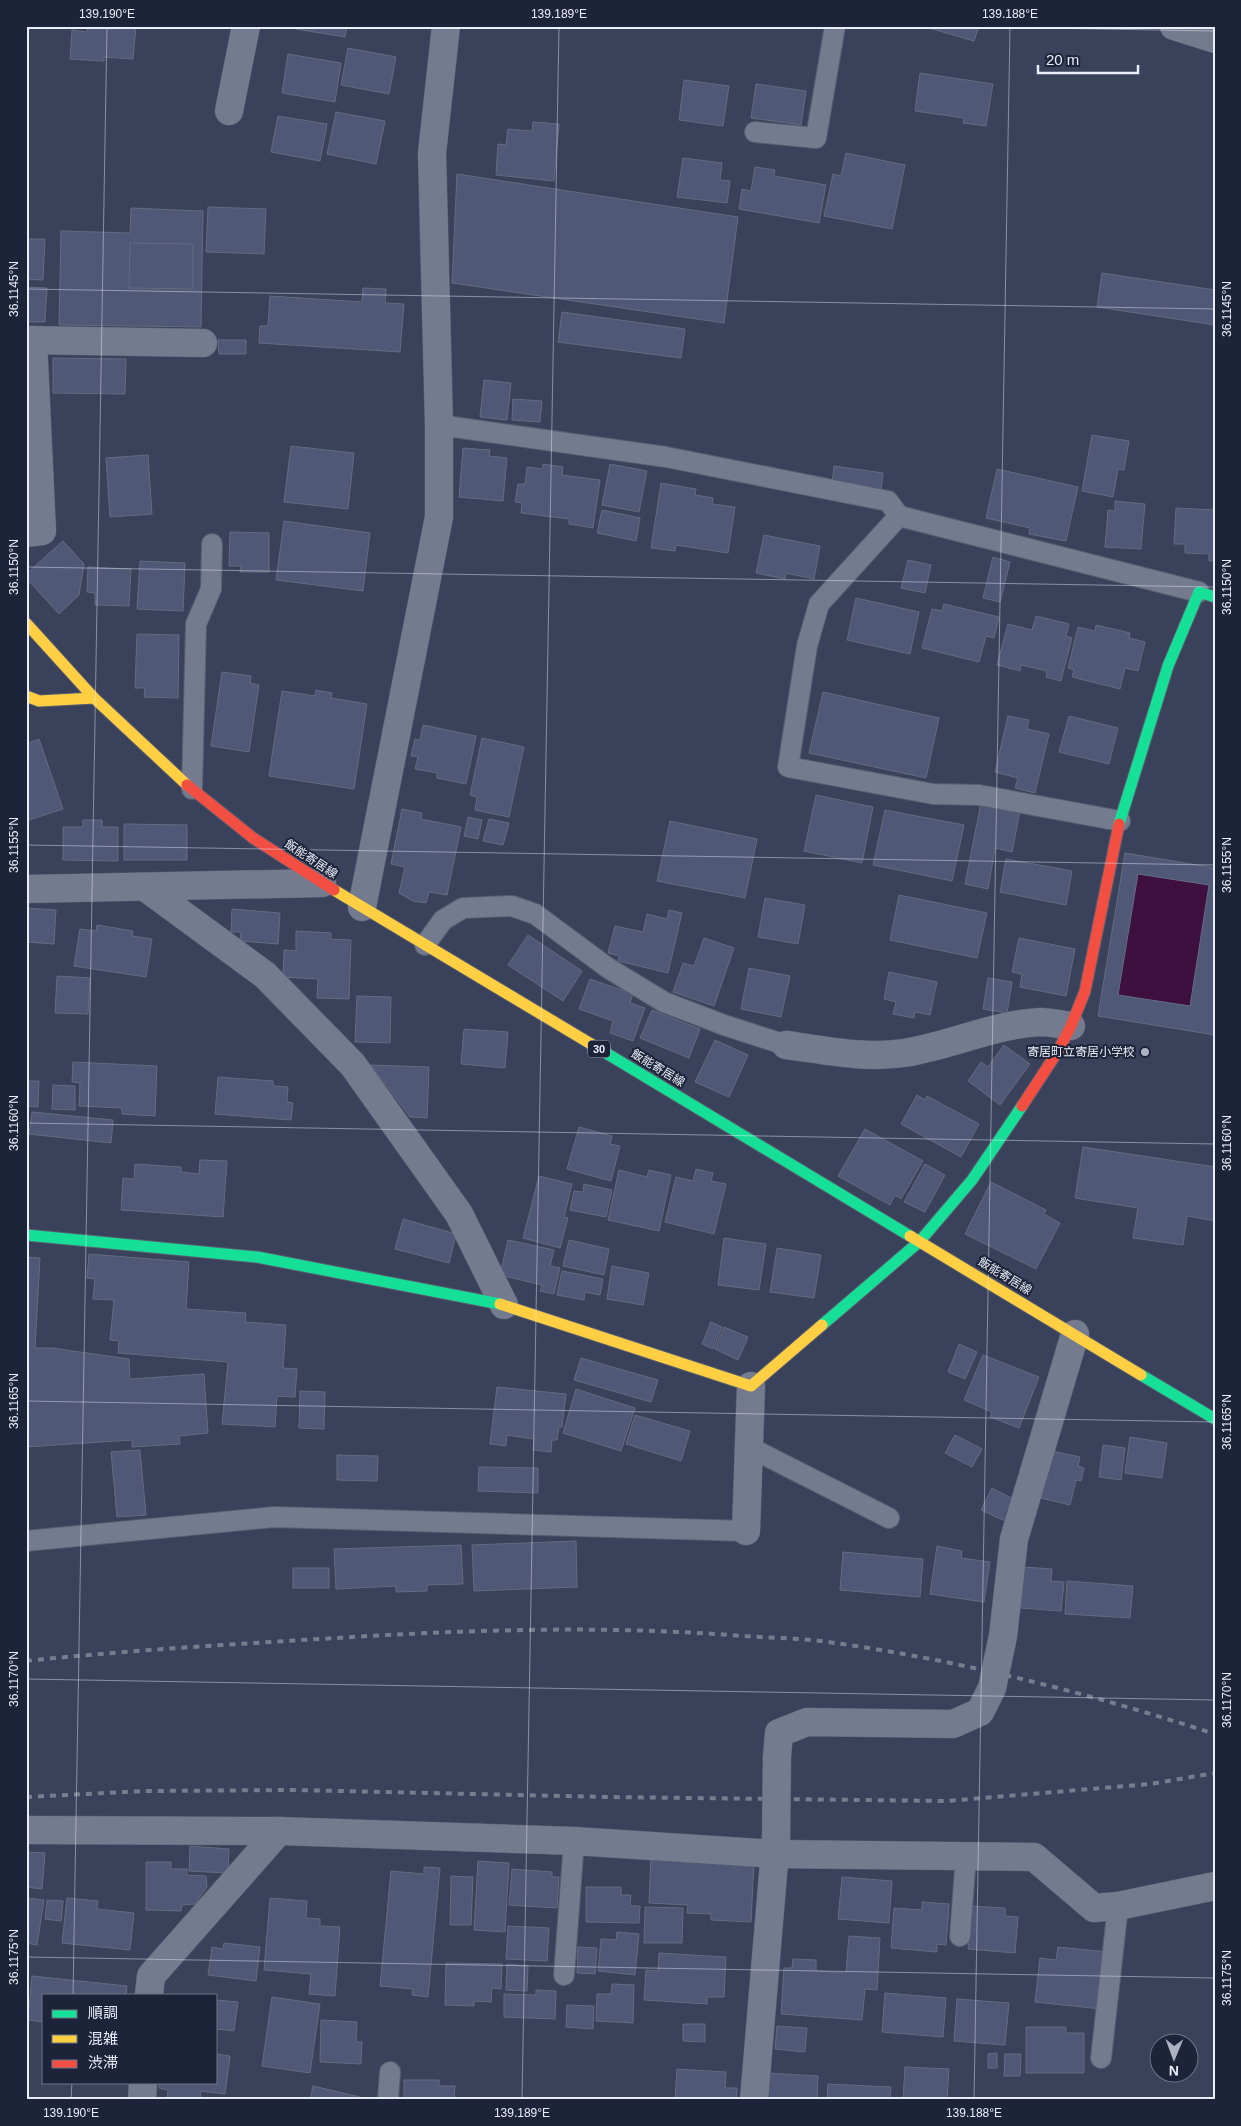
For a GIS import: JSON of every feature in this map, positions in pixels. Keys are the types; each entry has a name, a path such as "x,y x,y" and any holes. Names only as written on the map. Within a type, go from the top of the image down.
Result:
{"street":[{"path":"229,112 246,26"},
{"path":"362,907 439,517 439,425 432,153 446,26"},
{"path":"1174,26 1215,39"},
{"path":"26,533 42,531 30,340 202,343"},
{"path":"746,1531 752,1386 920,1241 972,1180 1058,1051 1071,1026 1085,990 1120,821 1168,666 1207,594"},
{"name":"飯能寄居線","path":"26,623 94,698 192,789 252,838 322,883 1215,1419"},
{"path":"26,696 39,701 94,698"},
{"path":"26,889 322,883"},
{"path":"145,887 266,975 353,1064 459,1214 504,1305"},
{"path":"786,1045 861,1056 884,1056 905,1053 1018,1024 1043,1022 1071,1026"},
{"path":"26,1234 257,1257 504,1305 752,1386"},
{"path":"754,2100 776,1846 779,1733 806,1722 953,1724 980,1712 992,1688 1003,1636 1014,1539 1075,1334"},
{"path":"26,1830 279,1831 776,1846 966,1856 1034,1857 1094,1908 1118,1906 1215,1886"},
{"path":"149,1994 150,1976 279,1831"},
{"path":"142,2100 144,2084"}],"lane":[{"path":"755,132 816,138 835,26"},
{"path":"439,425 666,457 888,500 899,516 1207,594"},
{"path":"899,516 819,604 807,646 788,767 933,794 979,795 1120,821"},
{"path":"192,789 196,624 211,589 212,544"},
{"path":"425,944 443,920 463,908 512,906 535,914 608,968 664,1002 724,1025 786,1045"},
{"path":"749,1447 890,1518"},
{"path":"26,1541 274,1518 746,1531"},
{"path":"564,1975 574,1841"},
{"path":"960,1936 966,1856"},
{"path":"1101,2058 1118,1906"},
{"path":"388,2100 390,2072"}],"shaded area":[{"path":"1138,874 1209,885 1190,1006 1118,995"}],"building":[{"path":"26,26 29,26 27,75 26,75"},
{"path":"87,26 136,26 133,59 104,57 104,61 70,59 72,30 87,32"},
{"path":"296,26 347,26 345,37 296,29"},
{"path":"922,26 979,26 974,41"},
{"path":"348,48 396,57 389,94 341,85"},
{"path":"288,54 341,63 335,102 282,93"},
{"path":"920,73 993,84 986,126 963,123 964,118 915,111"},
{"path":"684,80 729,86 723,126 679,120"},
{"path":"756,84 806,91 801,125 751,118"},
{"path":"336,112 385,121 376,164 327,154"},
{"path":"278,116 327,124 320,161 271,152"},
{"path":"533,122 559,124 554,181 496,175 498,144 506,145 508,129 532,131"},
{"path":"846,153 905,165 892,229 824,216 833,174 841,176"},
{"path":"683,158 722,163 720,180 730,181 727,203 677,197"},
{"path":"755,167 775,170 774,176 826,185 819,223 739,209 742,189 751,191"},
{"path":"457,174 738,217 724,323 452,283"},
{"path":"208,207 266,209 264,254 206,252"},
{"path":"131,208 203,211 201,327 59,325 61,231 130,233"},
{"path":"26,239 45,239 43,280 26,279"},
{"path":"130,243 193,244 193,289 129,288"},
{"path":"1102,273 1215,290 1215,325 1097,307"},
{"path":"26,287 47,288 45,322 26,322"},
{"path":"363,288 386,289 385,303 404,304 400,352 259,343 260,326 268,326 270,296 362,302"},
{"path":"562,312 685,329 681,358 558,342"},
{"path":"218,340 246,340 246,354 219,354"},
{"path":"53,358 126,359 125,394 53,393"},
{"path":"484,380 511,383 507,420 480,417"},
{"path":"513,399 542,401 540,422 512,420"},
{"path":"1092,435 1129,441 1124,470 1118,469 1113,497 1082,491"},
{"path":"291,446 354,453 348,509 284,502"},
{"path":"463,448 490,450 489,456 507,458 503,501 459,497"},
{"path":"148,455 152,514 110,517 106,458"},
{"path":"543,464 563,467 562,475 600,480 593,528 569,524 569,519 521,513 522,503 515,502 518,484 525,484 527,467 542,469"},
{"path":"610,464 647,471 639,512 602,505"},
{"path":"834,466 883,473 881,490 832,483"},
{"path":"997,469 1078,487 1066,541 1029,534 1030,528 986,518"},
{"path":"661,483 696,489 695,495 713,498 712,504 735,507 728,553 676,545 675,551 651,548"},
{"path":"1115,501 1145,504 1141,549 1105,547 1108,510 1115,511"},
{"path":"1176,508 1215,510 1215,561 1209,561 1209,554 1185,553 1185,544 1174,544"},
{"path":"602,510 640,518 636,541 597,533"},
{"path":"284,521 370,533 363,591 276,580"},
{"path":"230,532 269,533 269,572 240,572 241,566 229,566"},
{"path":"764,535 820,546 814,579 786,573 785,579 756,573"},
{"path":"63,541 84,564 79,595 59,614 26,578 26,574"},
{"path":"993,557 1010,562 1000,602 983,598"},
{"path":"908,560 931,565 925,593 901,588"},
{"path":"140,561 185,563 183,611 137,609"},
{"path":"88,567 131,569 129,606 95,605 95,593 87,592"},
{"path":"856,598 919,612 910,654 847,640"},
{"path":"944,604 999,617 994,638 986,636 979,662 922,648 932,609 942,611"},
{"path":"1036,616 1069,624 1066,636 1072,638 1061,681 1046,677 1047,671 1021,665 1020,671 997,665 1008,624 1032,630"},
{"path":"1096,625 1130,633 1129,638 1145,642 1138,671 1125,668 1120,689 1072,677 1074,670 1068,668 1078,627 1095,631"},
{"path":"137,634 179,635 178,698 144,697 145,688 135,688"},
{"path":"222,672 251,676 250,683 259,685 249,752 211,746"},
{"path":"316,690 332,693 331,698 367,704 354,789 269,776 282,691 315,696"},
{"path":"823,692 939,718 926,778 809,753"},
{"path":"1008,716 1029,720 1027,729 1049,734 1035,793 1015,788 1018,778 995,772"},
{"path":"1069,716 1118,728 1109,764 1059,752"},
{"path":"423,725 476,736 466,784 437,778 437,773 415,769 418,757 411,756 415,739 420,740"},
{"path":"482,738 524,747 509,817 475,810 477,797 470,795"},
{"path":"39,739 63,809 26,821 26,744"},
{"path":"816,795 873,807 862,863 804,851"},
{"path":"981,803 1020,811 1012,852 995,848 988,889 965,884"},
{"path":"402,809 422,813 421,819 461,827 447,895 429,892 426,903 413,901 399,893 405,867 391,864"},
{"path":"885,810 964,825 952,881 873,865"},
{"path":"468,817 482,820 478,839 464,836"},
{"path":"489,819 509,823 503,845 483,841"},
{"path":"83,820 102,820 102,827 118,827 118,861 63,860 63,827 83,827"},
{"path":"670,821 757,839 745,898 657,881"},
{"path":"124,824 187,825 187,860 124,860"},
{"path":"1125,853 1215,868 1215,1035 1098,1016","holes":["1138,874 1209,885 1190,1006 1118,995"]},
{"path":"1006,859 1072,871 1066,905 1000,892"},
{"path":"899,895 987,913 977,958 890,940"},
{"path":"765,898 805,905 798,944 758,937"},
{"path":"26,908 56,910 54,944 26,942"},
{"path":"232,909 280,913 278,944 240,941 241,932 231,932"},
{"path":"669,910 682,913 668,973 618,961 619,956 608,953 615,926 643,932 647,914 667,919"},
{"path":"97,925 133,931 132,936 152,939 146,977 74,966 80,929 96,931"},
{"path":"296,931 331,933 331,939 351,940 349,999 317,998 318,979 283,977 284,950 296,951"},
{"path":"528,935 582,971 563,1001 508,965"},
{"path":"704,938 734,948 714,1006 673,992 683,963 694,966"},
{"path":"1019,938 1075,949 1066,996 1020,987 1022,974 1012,972"},
{"path":"749,968 790,976 781,1017 741,1009"},
{"path":"889,972 937,982 930,1015 915,1012 914,1018 893,1014 896,1002 884,999"},
{"path":"57,976 90,978 88,1014 55,1013"},
{"path":"988,978 1012,982 1007,1013 983,1009"},
{"path":"590,979 633,994 630,1003 645,1008 633,1041 610,1033 613,1021 579,1009"},
{"path":"357,996 391,997 390,1043 355,1042"},
{"path":"652,1010 700,1029 689,1058 640,1038"},
{"path":"464,1029 508,1032 505,1068 461,1064"},
{"path":"715,1040 748,1055 729,1097 695,1082"},
{"path":"1004,1045 1030,1064 1000,1105 968,1081 981,1062 988,1067"},
{"path":"73,1062 157,1066 155,1116 122,1114 122,1108 79,1106 80,1083 72,1082"},
{"path":"371,1065 429,1067 427,1118 410,1117"},
{"path":"218,1077 273,1081 273,1086 288,1087 287,1102 293,1103 291,1120 215,1114"},
{"path":"26,1081 39,1081 38,1107 26,1106"},
{"path":"53,1085 75,1086 75,1110 52,1109"},
{"path":"917,1095 925,1100 927,1096 979,1124 961,1157 901,1124"},
{"path":"32,1112 113,1120 111,1143 29,1134"},
{"path":"579,1127 612,1136 610,1144 620,1146 611,1181 567,1169"},
{"path":"865,1129 923,1161 901,1199 895,1195 890,1205 838,1176"},
{"path":"1083,1147 1215,1167 1215,1221 1187,1216 1183,1245 1133,1238 1138,1208 1075,1198"},
{"path":"200,1160 227,1161 223,1217 121,1210 123,1178 134,1179 135,1164 181,1167 181,1172 199,1174"},
{"path":"925,1164 945,1175 925,1212 904,1202"},
{"path":"696,1169 713,1173 711,1181 726,1184 714,1234 665,1222 676,1177 693,1181"},
{"path":"619,1170 647,1177 649,1170 671,1175 659,1231 608,1220"},
{"path":"539,1176 572,1184 564,1217 568,1218 560,1248 523,1238"},
{"path":"991,1182 1046,1210 1044,1214 1060,1223 1036,1269 965,1234"},
{"path":"584,1184 612,1190 606,1217 570,1210 574,1191 583,1192"},
{"path":"403,1219 456,1234 449,1263 395,1249"},
{"path":"724,1238 766,1244 759,1290 718,1285"},
{"path":"508,1240 554,1250 550,1266 560,1268 554,1294 540,1291 542,1285 500,1275"},
{"path":"569,1240 609,1249 604,1275 563,1266"},
{"path":"777,1248 821,1255 814,1298 770,1292"},
{"path":"89,1254 189,1262 186,1309 246,1313 245,1322 286,1325 283,1368 297,1369 295,1397 277,1396 275,1427 222,1424 228,1362 118,1353 119,1341 110,1340 114,1300 93,1299 95,1279 87,1278"},
{"path":"26,1257 40,1258 35,1348 52,1348 129,1359 130,1379 204,1374 208,1433 179,1436 180,1444 132,1447 132,1440 26,1447"},
{"path":"612,1266 649,1273 643,1305 607,1299"},
{"path":"562,1271 603,1279 600,1295 585,1292 584,1300 557,1295"},
{"path":"711,1322 722,1327 713,1349 702,1344"},
{"path":"724,1327 748,1337 738,1360 715,1349"},
{"path":"959,1344 977,1352 965,1379 948,1372"},
{"path":"983,1355 1039,1377 1019,1428 990,1417 992,1412 964,1400"},
{"path":"581,1358 658,1380 651,1402 574,1380"},
{"path":"497,1387 566,1394 562,1427 559,1427 557,1440 552,1440 551,1452 533,1450 534,1439 507,1435 506,1446 490,1444"},
{"path":"576,1389 635,1408 621,1451 563,1433"},
{"path":"300,1391 325,1392 324,1429 299,1428"},
{"path":"635,1415 690,1431 681,1461 626,1444"},
{"path":"955,1435 982,1449 972,1467 945,1453"},
{"path":"1130,1437 1167,1443 1162,1478 1125,1473"},
{"path":"1103,1445 1125,1448 1121,1480 1099,1477"},
{"path":"140,1450 146,1515 117,1517 111,1452"},
{"path":"1052,1451 1080,1457 1078,1466 1084,1468 1081,1481 1076,1480 1070,1505 1041,1498"},
{"path":"337,1455 378,1456 377,1481 337,1480"},
{"path":"479,1467 538,1468 538,1493 478,1491"},
{"path":"992,1488 1015,1500 1005,1521 981,1510"},
{"path":"576,1541 577,1587 474,1591 472,1545"},
{"path":"461,1545 463,1584 427,1585 427,1591 396,1592 396,1586 336,1589 334,1549"},
{"path":"937,1546 962,1551 961,1558 990,1562 984,1602 930,1594"},
{"path":"843,1552 923,1559 920,1597 840,1590"},
{"path":"1024,1567 1052,1569 1051,1581 1064,1582 1061,1611 1021,1608"},
{"path":"293,1568 329,1568 329,1588 293,1588"},
{"path":"1067,1581 1133,1586 1130,1618 1065,1614"},
{"path":"190,1846 229,1849 228,1873 189,1871"},
{"path":"26,1852 45,1853 42,1889 26,1887"},
{"path":"651,1855 754,1861 751,1922 711,1920 711,1914 687,1913 688,1905 649,1903"},
{"path":"478,1861 509,1863 505,1932 474,1930"},
{"path":"146,1862 171,1862 171,1869 187,1869 187,1875 206,1876 207,1887 195,1904 182,1905 181,1911 146,1910"},
{"path":"424,1867 440,1868 428,1997 412,1995 413,1989 380,1986 391,1871 424,1874"},
{"path":"512,1869 552,1872 552,1877 559,1877 557,1908 509,1905"},
{"path":"451,1876 473,1877 471,1925 450,1925"},
{"path":"842,1877 892,1881 889,1923 838,1919"},
{"path":"586,1887 621,1887 621,1895 631,1895 630,1906 640,1906 639,1923 586,1922"},
{"path":"26,1898 44,1900 37,1945 26,1943"},
{"path":"67,1898 98,1901 97,1909 134,1913 130,1950 62,1943"},
{"path":"270,1898 307,1901 306,1918 320,1919 320,1926 340,1927 335,1996 309,1994 311,1974 264,1970"},
{"path":"47,1900 63,1901 61,1921 45,1919"},
{"path":"922,1902 949,1904 946,1945 937,1944 937,1952 891,1948 894,1908 922,1910"},
{"path":"972,1906 1005,1908 1005,1916 1018,1917 1015,1953 968,1949"},
{"path":"645,1907 683,1908 682,1943 644,1943"},
{"path":"508,1926 549,1928 547,1961 506,1959"},
{"path":"617,1932 639,1934 635,1975 598,1971 601,1939 616,1940"},
{"path":"849,1936 880,1938 877,1990 865,1989 862,2020 781,2014 784,1968 792,1968 793,1959 816,1960 816,1971 846,1973"},
{"path":"224,1943 260,1947 256,1981 208,1975 212,1947 223,1949"},
{"path":"578,1947 597,1948 595,1974 577,1973"},
{"path":"1058,1947 1108,1952 1101,2009 1035,2002 1040,1958 1056,1960"},
{"path":"659,1953 726,1957 724,1997 707,1997 707,2004 644,2000 646,1970 658,1971"},
{"path":"446,1963 502,1964 501,1989 492,1988 491,2002 474,2001 474,2006 445,2005"},
{"path":"507,1964 528,1966 527,1991 506,1990"},
{"path":"32,1976 127,1986 126,1994 42,1994 42,2022 28,2020"},
{"path":"612,1984 634,1985 633,2023 596,2021 597,1994 611,1994"},
{"path":"536,1990 556,1991 555,2019 504,2017 504,1994 536,1995"},
{"path":"885,1993 946,1998 943,2037 882,2032"},
{"path":"272,1997 320,2004 310,2073 262,2066"},
{"path":"957,1999 1009,2003 1005,2045 954,2041"},
{"path":"218,2000 238,2002 234,2031 218,2029"},
{"path":"567,2005 594,2006 593,2029 566,2027"},
{"path":"321,2020 357,2022 356,2042 362,2042 361,2064 320,2062"},
{"path":"683,2024 705,2024 705,2042 683,2041"},
{"path":"777,2026 807,2028 805,2052 775,2049"},
{"path":"1026,2027 1066,2027 1066,2033 1084,2033 1084,2073 1026,2073"},
{"path":"997,2053 997,2068 988,2068 988,2054"},
{"path":"218,2054 230,2056 225,2094 201,2091 200,2100 167,2100 168,2090 159,2088 160,2084 218,2084"},
{"path":"1005,2054 1021,2054 1020,2076 1004,2076"},
{"path":"905,2067 949,2069 947,2100 903,2100"},
{"path":"677,2069 726,2072 725,2088 737,2088 736,2100 675,2100"},
{"path":"768,2073 818,2076 817,2100 766,2100"},
{"path":"404,2080 439,2080 439,2086 455,2086 454,2100 404,2100"},
{"path":"828,2084 891,2087 890,2100 827,2100"},
{"path":"313,2086 360,2097 359,2100 310,2100"}],"railway":[{"path":"26,1661 240,1644 510,1630 650,1631 796,1639 877,1649 975,1668 1120,1705 1215,1734"},
{"path":"26,1797 145,1791 296,1790 607,1797 947,1801 1150,1784 1215,1773"}],"traffic: fast":[{"path":"1119,824 1168,666 1199,592 1215,597"},
{"path":"596,1047 910,1236"},
{"path":"822,1325 920,1241 972,1180 1022,1106"},
{"path":"26,1235 257,1257 500,1304"},
{"path":"1141,1375 1215,1419"}],"traffic: slow":[{"path":"26,623 94,698 187,785"},
{"path":"26,696 39,701 94,698"},
{"path":"334,890 596,1047"},
{"path":"910,1236 1141,1375"},
{"path":"500,1304 751,1386 822,1325"}],"traffic: jam":[{"path":"187,785 253,838 334,890"},
{"path":"1022,1106 1058,1051 1071,1026 1085,991 1119,824"}],"place":[{"name":"寄居町立寄居小学校","path":"1145,1052"}]}
